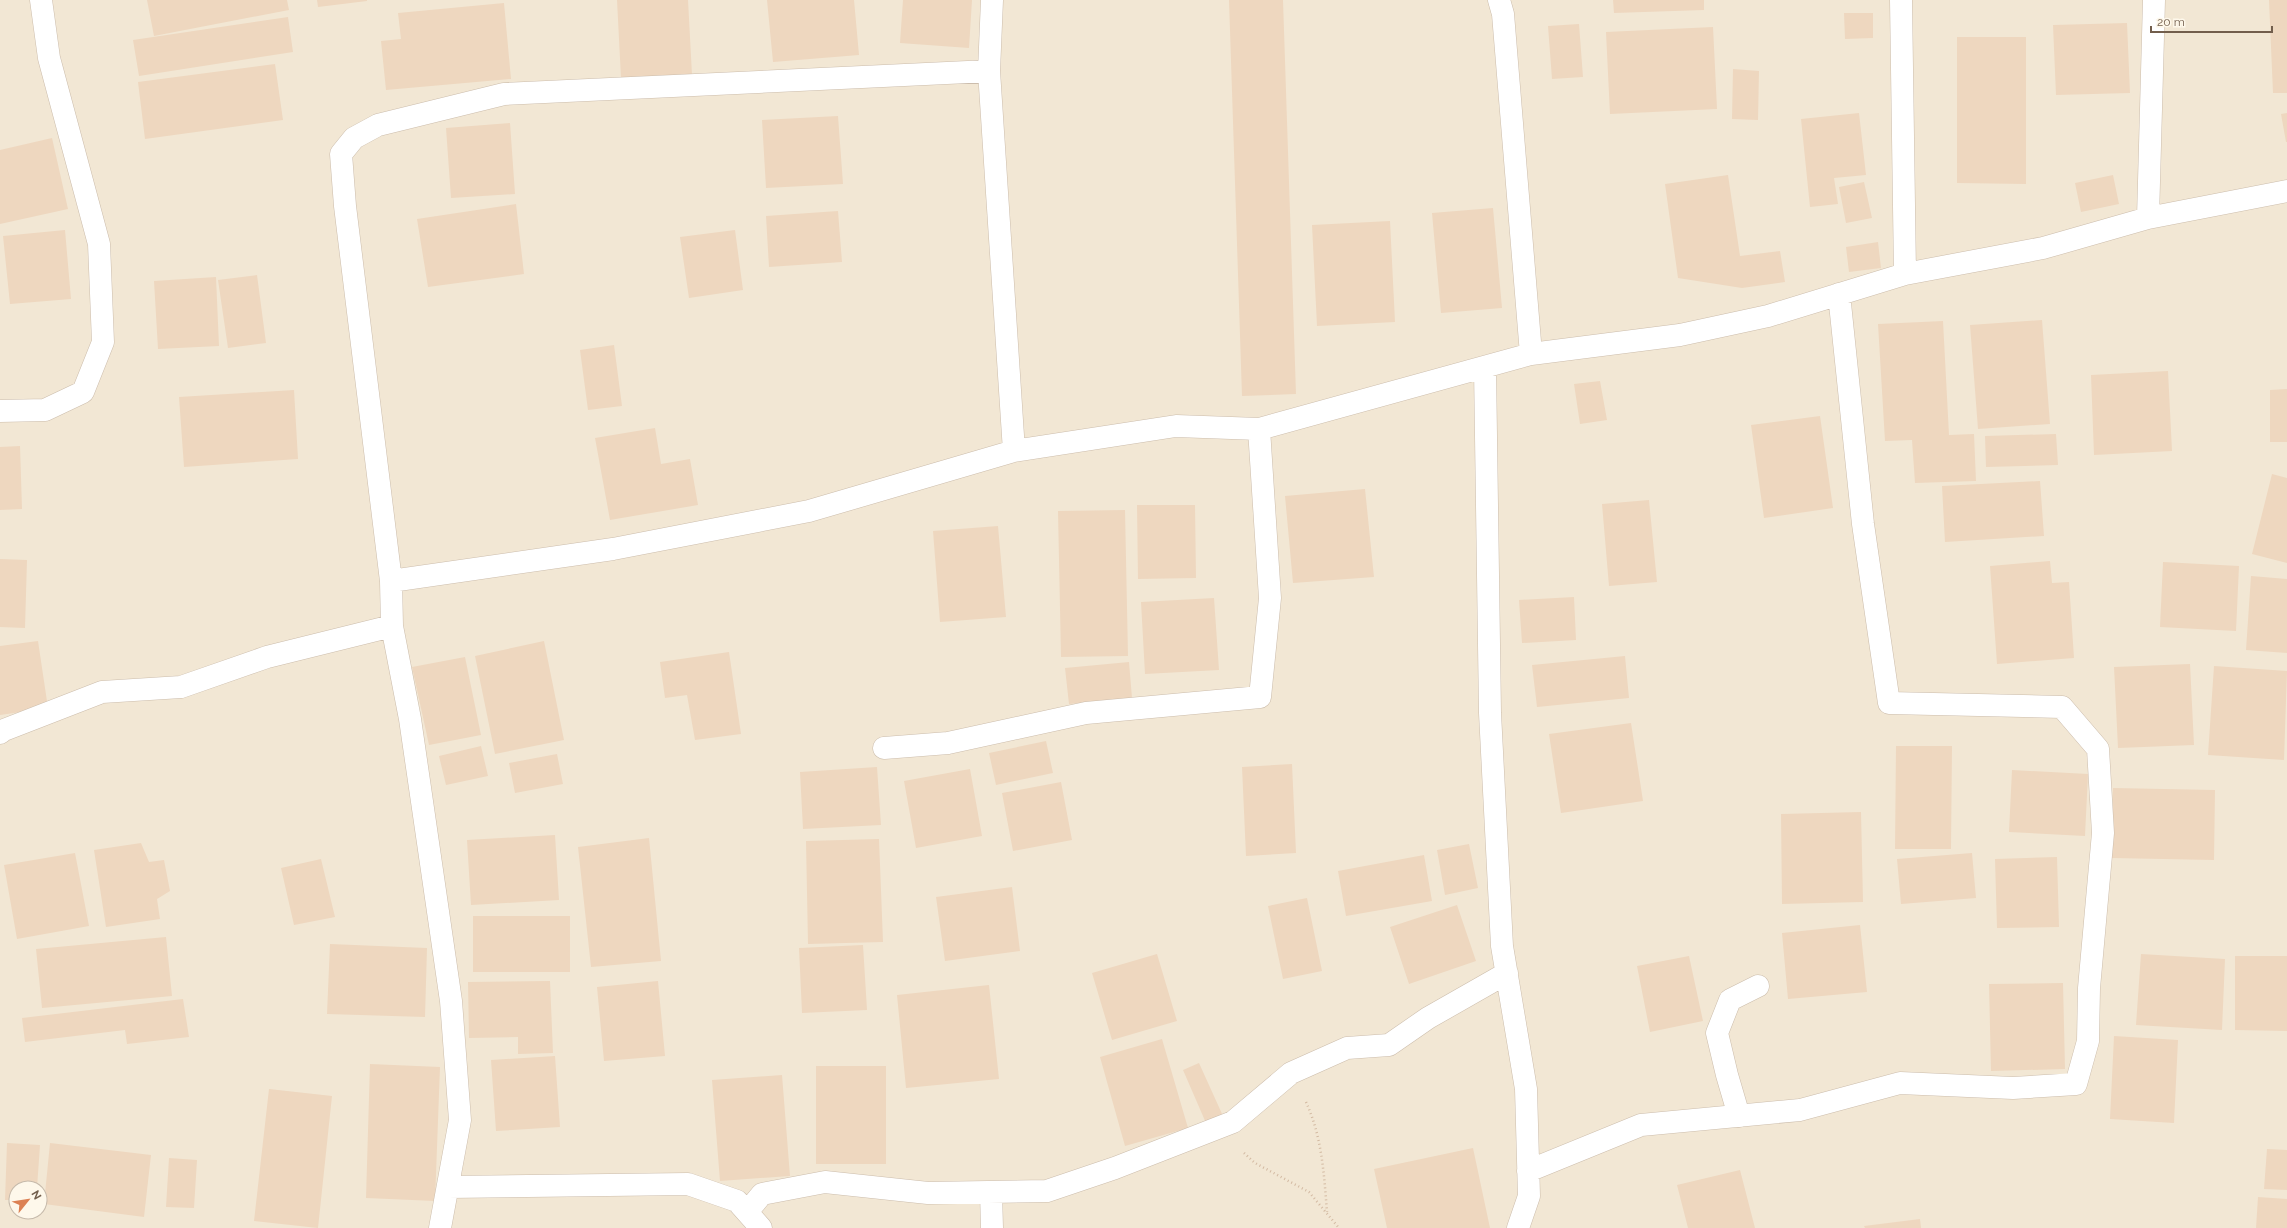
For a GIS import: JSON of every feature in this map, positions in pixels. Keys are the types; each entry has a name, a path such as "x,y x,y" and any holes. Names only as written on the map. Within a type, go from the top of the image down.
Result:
{"street":[{"path":"0,412 45,410 83,392 103,342 99,244 50,58 41,0"},
{"path":"992,0 989,71 1014,451"},
{"path":"1499,0 1503,14 1506,45 1532,354"},
{"path":"1901,0 1905,274"},
{"path":"2148,218 2154,0"},
{"path":"440,1228 460,1120 451,1001 411,727 392,626 391,581 344,206 341,154 354,138 378,125 504,94 989,71"},
{"path":"391,581 613,549 809,511 1014,451 1176,426 1259,429 1532,354 1680,336 1768,316 1905,274 2043,248 2148,218 2287,191"},
{"path":"1528,1171 1641,1125 1800,1110 1900,1083 2013,1088 2076,1084 2088,1042 2089,988 2103,833 2098,749 2062,707 1889,703 1863,524 1838,294"},
{"path":"1485,367 1490,713 1502,946 1526,1089 1529,1196 1518,1228"},
{"path":"884,748 948,743 1086,713 1260,697 1270,598 1259,429"},
{"path":"0,733 4,730 102,692 181,687 267,657 392,626"},
{"path":"747,1212 762,1194 825,1182 928,1194 1047,1191 1115,1168 1233,1122 1292,1073 1347,1048 1389,1045 1428,1018 1507,973"},
{"path":"1739,1116 1727,1075 1718,1032 1730,1000 1758,986"},
{"path":"448,1187 688,1184 737,1201 761,1228"},
{"path":"990,1192 992,1228"}],"path":[{"path":"1292,1073 1315,1121 1323,1160 1327,1213"},
{"path":"1217,1128 1255,1163 1310,1192 1338,1228"}],"shaded area":[{"path":"0,0 2287,0 2287,1228 0,1228"}],"building":[{"path":"147,0 287,0 289,10 154,36"},
{"path":"317,0 367,0 367,1 318,7"},
{"path":"617,0 688,0 692,75 621,78"},
{"path":"767,0 854,0 859,55 773,62"},
{"path":"903,0 972,0 969,48 900,43"},
{"path":"1229,0 1283,0 1296,394 1242,396"},
{"path":"1613,0 1704,0 1704,10 1614,13"},
{"path":"2269,0 2287,0 2287,93 2273,93"},
{"path":"504,3 511,79 386,90 381,41 401,39 398,13"},
{"path":"1844,13 1873,13 1873,38 1845,39"},
{"path":"288,17 293,52 139,76 133,40"},
{"path":"2127,23 2130,93 2056,95 2053,25"},
{"path":"1579,24 1583,77 1552,79 1548,26"},
{"path":"1713,27 1717,109 1610,114 1606,32"},
{"path":"1957,37 2026,37 2026,184 1957,183"},
{"path":"275,64 283,120 145,139 138,82"},
{"path":"1733,69 1759,71 1758,120 1732,119"},
{"path":"1859,113 1866,175 1834,178 1838,204 1810,207 1801,119"},
{"path":"2287,113 2287,142 2286,142 2281,114"},
{"path":"838,116 843,184 766,188 762,120"},
{"path":"510,123 515,194 451,198 446,128"},
{"path":"52,138 68,209 0,224 0,150"},
{"path":"1728,175 1740,256 1780,251 1785,282 1742,288 1678,278 1665,184"},
{"path":"2113,175 2119,204 2081,212 2075,183"},
{"path":"1864,182 1872,218 1846,223 1839,187"},
{"path":"516,204 524,274 428,287 417,219"},
{"path":"1493,208 1502,308 1441,313 1432,213"},
{"path":"838,211 842,262 769,267 766,216"},
{"path":"1390,221 1395,322 1317,326 1312,225"},
{"path":"65,230 71,299 10,304 3,236"},
{"path":"735,230 743,290 689,298 680,237"},
{"path":"1878,242 1881,268 1849,272 1846,247"},
{"path":"257,275 266,343 228,348 218,280"},
{"path":"216,277 219,346 158,349 154,281"},
{"path":"2042,320 2050,424 1978,429 1970,325"},
{"path":"1943,321 1949,435 1974,434 1976,481 1915,483 1912,440 1885,441 1878,324"},
{"path":"614,345 622,406 588,410 580,350"},
{"path":"2168,371 2172,451 2094,455 2091,375"},
{"path":"1600,381 1607,420 1580,424 1574,384"},
{"path":"2287,389 2287,442 2270,442 2270,390"},
{"path":"294,390 298,459 184,467 179,397"},
{"path":"1820,416 1833,508 1764,518 1751,425"},
{"path":"655,428 661,464 690,459 698,505 610,520 595,438"},
{"path":"2056,434 2058,465 1986,467 1985,436"},
{"path":"20,446 22,509 0,510 0,447"},
{"path":"2272,474 2287,478 2287,563 2252,554"},
{"path":"2040,481 2044,536 1945,542 1942,486"},
{"path":"1365,489 1374,577 1293,583 1285,496"},
{"path":"1649,500 1657,582 1609,586 1602,504"},
{"path":"1137,505 1195,505 1196,578 1138,579"},
{"path":"1125,510 1128,656 1061,657 1058,511"},
{"path":"998,526 1006,617 940,622 933,531"},
{"path":"0,559 27,560 25,628 0,627"},
{"path":"2050,561 2052,583 2069,582 2074,658 1997,664 1990,566"},
{"path":"2163,562 2239,566 2236,631 2160,627"},
{"path":"2251,576 2287,579 2287,653 2246,650"},
{"path":"1574,597 1576,640 1522,643 1519,600"},
{"path":"1214,598 1219,670 1145,674 1141,602"},
{"path":"38,641 48,708 0,715 0,646"},
{"path":"544,641 564,740 495,754 475,656"},
{"path":"729,652 741,734 695,740 687,695 665,698 660,662"},
{"path":"1625,656 1629,698 1537,707 1532,665"},
{"path":"465,657 481,735 429,745 412,667"},
{"path":"1129,662 1132,698 1069,704 1065,668"},
{"path":"2190,664 2194,745 2118,748 2114,667"},
{"path":"2214,666 2287,671 2284,760 2208,755"},
{"path":"1631,723 1643,801 1561,813 1549,734"},
{"path":"1046,741 1053,773 996,785 989,753"},
{"path":"481,746 488,776 446,785 439,756"},
{"path":"1896,746 1952,746 1951,849 1895,849"},
{"path":"557,754 563,784 515,793 509,763"},
{"path":"1292,764 1296,853 1246,856 1242,767"},
{"path":"877,767 881,825 803,829 800,772"},
{"path":"970,769 982,836 916,848 904,781"},
{"path":"2012,770 2088,774 2085,836 2009,832"},
{"path":"1061,782 1072,840 1013,851 1002,793"},
{"path":"2113,788 2215,790 2214,860 2112,858"},
{"path":"1861,812 1863,902 1782,904 1781,814"},
{"path":"555,835 559,900 471,905 467,840"},
{"path":"649,838 661,961 591,967 578,847"},
{"path":"879,839 883,942 808,944 806,841"},
{"path":"141,843 149,862 164,860 170,891 157,899 160,919 106,927 94,850"},
{"path":"1469,844 1478,888 1445,895 1437,850"},
{"path":"75,853 89,926 17,939 4,865"},
{"path":"1972,853 1976,898 1901,904 1897,859"},
{"path":"1424,855 1432,901 1346,916 1338,871"},
{"path":"2057,857 2059,927 1997,928 1995,859"},
{"path":"321,859 335,917 294,925 281,868"},
{"path":"1012,887 1020,951 945,961 936,897"},
{"path":"1307,898 1322,971 1283,979 1268,906"},
{"path":"1457,905 1476,961 1409,984 1390,927"},
{"path":"473,916 570,916 570,972 473,972"},
{"path":"1860,925 1867,992 1788,999 1782,933"},
{"path":"166,937 172,996 42,1008 36,949"},
{"path":"330,944 427,948 425,1017 327,1014"},
{"path":"863,945 867,1010 802,1013 799,948"},
{"path":"1157,954 1177,1021 1112,1040 1092,973"},
{"path":"2141,954 2225,959 2222,1030 2136,1025"},
{"path":"1689,956 1703,1021 1650,1032 1637,966"},
{"path":"2235,956 2287,956 2287,1031 2235,1030"},
{"path":"550,981 553,1053 518,1054 518,1037 469,1038 468,982"},
{"path":"658,981 665,1056 604,1061 597,987"},
{"path":"2063,983 2065,1069 1991,1071 1989,984"},
{"path":"989,985 999,1079 906,1088 897,995"},
{"path":"183,999 189,1037 127,1044 125,1030 25,1042 22,1018"},
{"path":"2114,1036 2178,1040 2174,1123 2110,1119"},
{"path":"1162,1039 1188,1128 1125,1146 1100,1057"},
{"path":"555,1056 560,1127 496,1131 491,1060"},
{"path":"1199,1063 1223,1116 1206,1123 1183,1070"},
{"path":"370,1064 440,1067 435,1201 366,1198"},
{"path":"816,1066 886,1066 886,1164 816,1164"},
{"path":"782,1075 790,1176 720,1181 712,1080"},
{"path":"269,1089 332,1096 318,1228 254,1221"},
{"path":"7,1143 40,1145 38,1180 8,1180 8,1200 5,1200"},
{"path":"50,1143 151,1155 144,1217 48,1205 48,1180 46,1180"},
{"path":"1473,1148 1490,1228 1387,1228 1374,1169"},
{"path":"2267,1149 2287,1150 2287,1190 2264,1189"},
{"path":"169,1158 197,1160 194,1208 166,1207"},
{"path":"1740,1170 1755,1228 1688,1228 1677,1185"},
{"path":"2258,1197 2287,1199 2287,1228 2256,1228"},
{"path":"1920,1219 1921,1228 1865,1228 1864,1226"}]}
